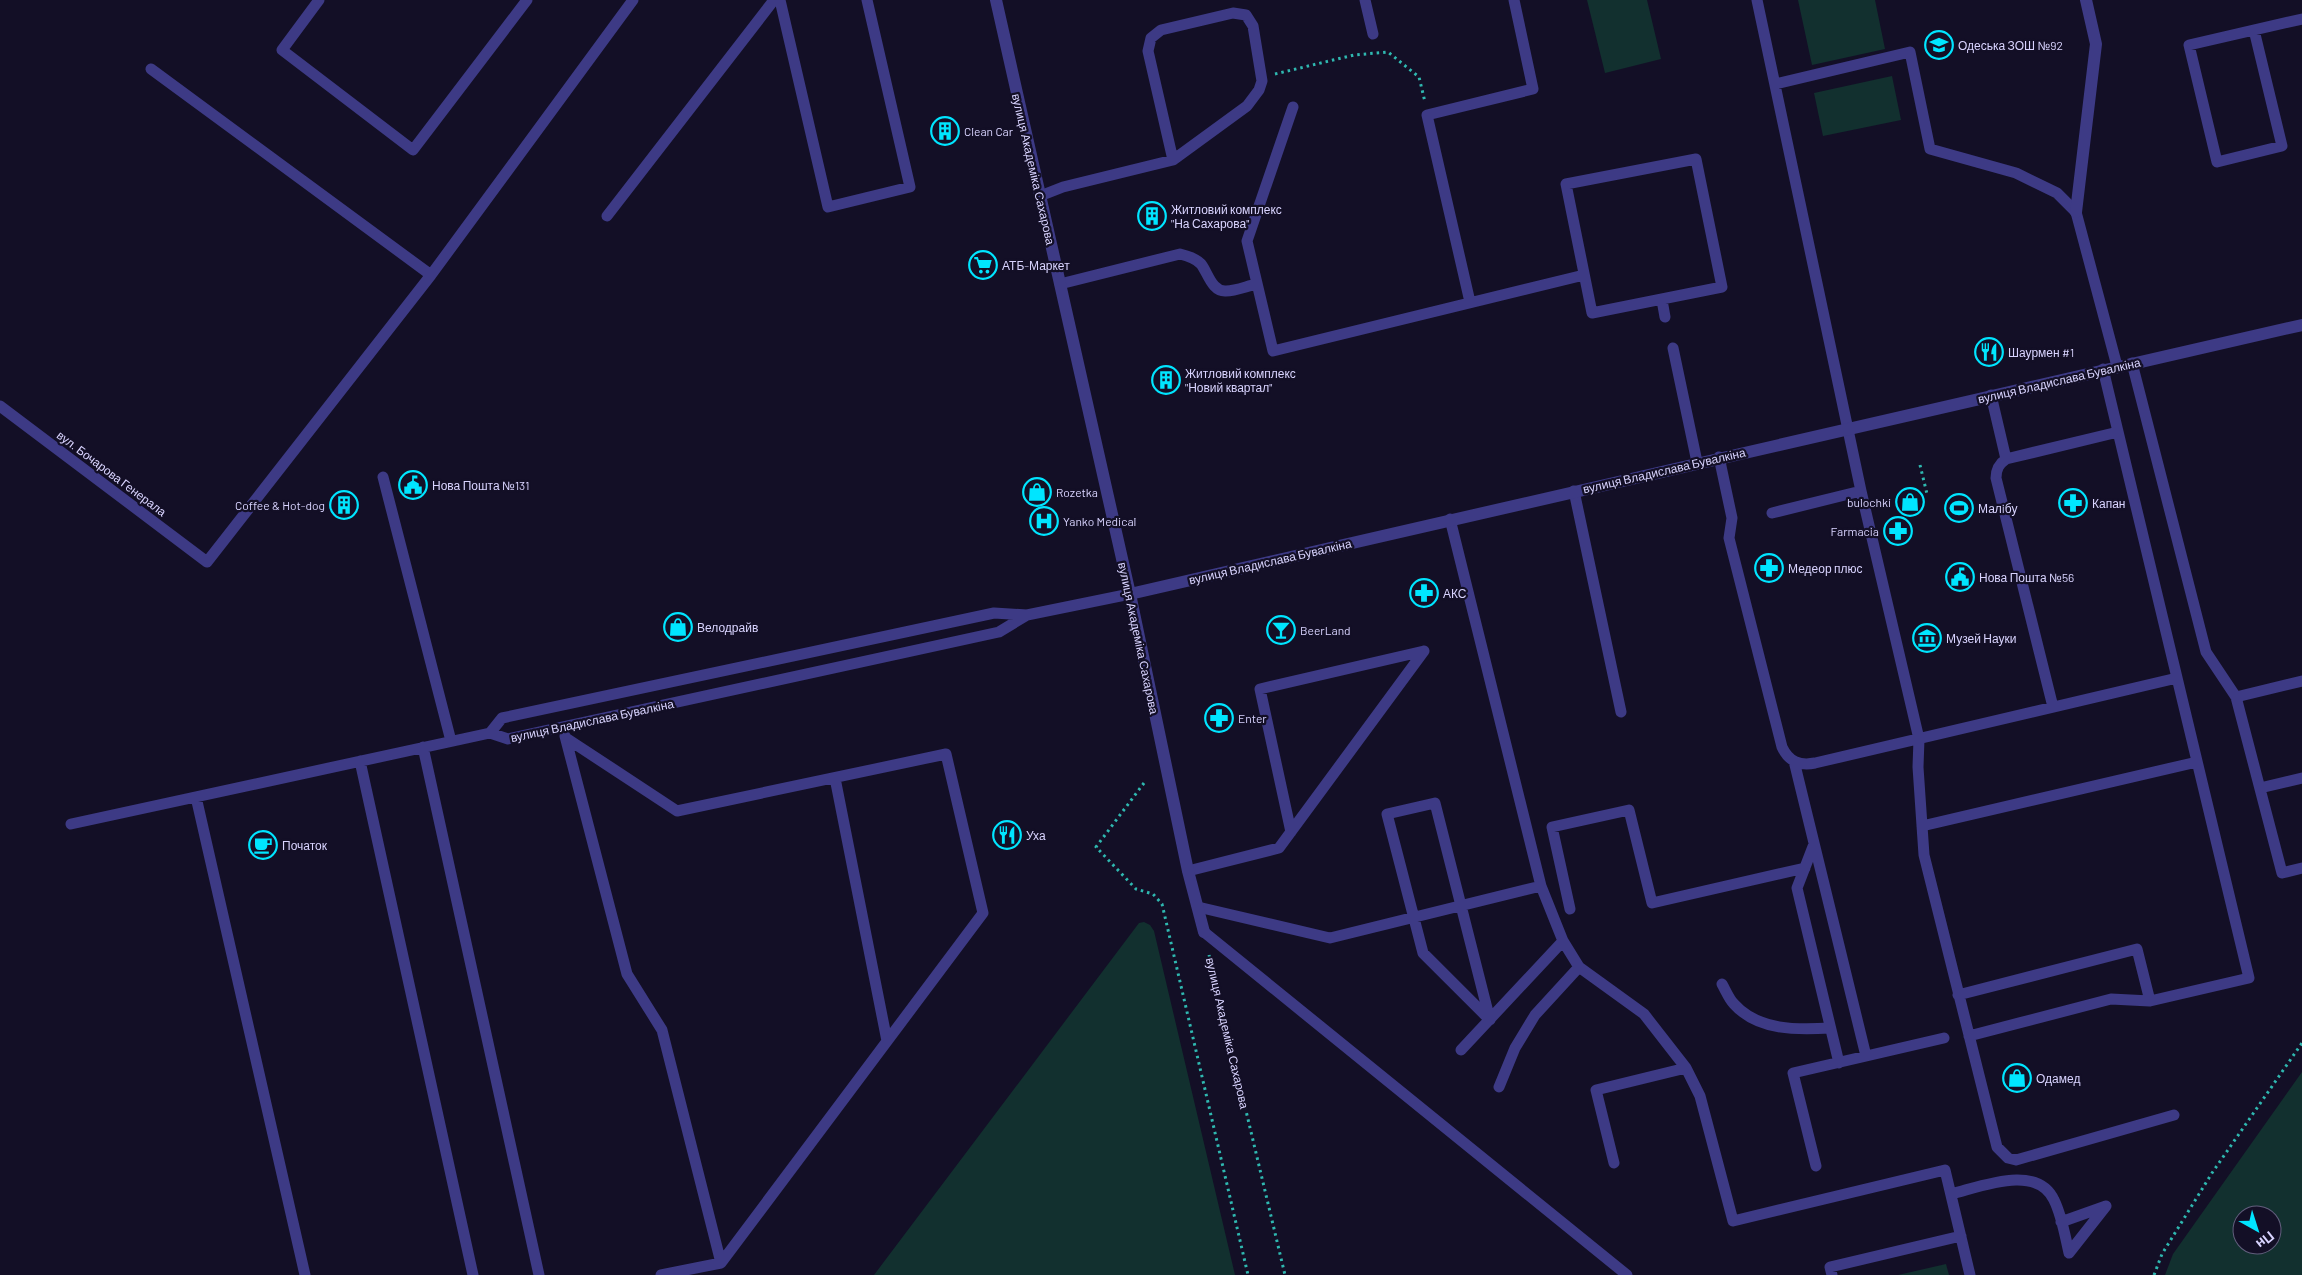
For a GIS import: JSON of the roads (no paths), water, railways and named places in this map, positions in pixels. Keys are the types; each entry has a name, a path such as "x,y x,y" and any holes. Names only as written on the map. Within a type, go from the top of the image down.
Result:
{"street":[{"name":"вулиця Академіка Сахарова","path":"996,0 1130,594 1188,871 1204,932"},
{"path":"2076,212 2096,44 2086,0"},
{"name":"вулиця Владислава Бувалкіна","path":"1130,594 1697,462 2302,325"}],"lane":[{"path":"319,0 282,50 413,150 527,0"},
{"path":"607,216 774,0"},
{"path":"780,0 828,207 910,187 867,0"},
{"path":"1365,0 1373,34"},
{"path":"1470,302 1428,115 1533,89 1514,0"},
{"path":"1757,0 1847,428 1919,739 1918,767 1924,855 1994,1139 1997,1147 2008,1158 2016,1160 2174,1115"},
{"path":"151,70 431,276 631,1"},
{"path":"1040,196 1064,187 1173,160 1247,106 1259,90 1262,77 1252,26 1246,15 1233,13 1155,33 1148,51 1173,160"},
{"path":"2254,30 2282,146 2217,162 2189,45 2254,30 2302,19"},
{"path":"1776,84 1910,52 1930,149 2016,173 2057,193 2076,212 2117,366"},
{"path":"1293,107 1246,241 1272,351 1584,275"},
{"path":"1696,159 1722,287 1592,313 1584,275 1566,184 1696,159"},
{"path":"1060,284 1180,254 1191,257 1200,263 1210,281 1219,290 1226,291 1256,284"},
{"name":"вул. Бочарова Генерала","path":"0,406 207,562 431,276"},
{"path":"1662,300 1666,317"},
{"path":"1673,348 1697,462"},
{"path":"2132,363 2206,652 2236,698 2282,873 2302,868"},
{"path":"1968,1036 2111,999 2150,1001 2249,978 2103,369"},
{"path":"1991,395 2006,459"},
{"path":"2053,707 1996,478 1996,471 2000,463 2006,459 2118,432"},
{"path":"1719,457 1732,518 1729,538 1782,747 1794,761 1866,1056"},
{"path":"383,477 450,741"},
{"path":"1574,491 1621,712"},
{"path":"1772,514 1861,491"},
{"path":"1450,519 1541,886 1563,941 1578,967 1644,1014 1686,1068 1700,1096 1733,1221 1945,1170 1970,1275"},
{"name":"вулиця Владислава Бувалкіна","path":"1027,615 999,632 564,733 508,740 490,733 502,718 994,613 1027,615 1130,594"},
{"path":"1188,871 1279,848 1424,651 1260,689 1290,832"},
{"path":"1794,761 1806,765 2177,678"},
{"path":"2236,698 2302,681"},
{"path":"71,824 490,733"},
{"path":"564,733 677,811 946,754 983,913 721,1263 661,1275"},
{"path":"564,733 627,974 662,1030 721,1263"},
{"path":"423,747 539,1275"},
{"path":"360,761 473,1275"},
{"path":"1922,826 2197,762"},
{"path":"835,778 887,1041"},
{"path":"2260,788 2302,778"},
{"path":"196,797 305,1275"},
{"path":"1435,803 1490,1020 1423,953 1387,814 1435,803"},
{"path":"1570,909 1552,827 1629,810 1652,904 1805,868"},
{"path":"1814,844 1797,888 1839,1063"},
{"path":"1198,907 1330,938 1541,886"},
{"path":"1204,932 1627,1275"},
{"path":"1462,1050 1563,941"},
{"path":"1958,994 2137,950 2150,1001"},
{"path":"1499,1087 1514,1048 1535,1015 1578,967"},
{"path":"1722,984 1734,1004 1749,1016 1773,1026 1800,1030 1830,1028"},
{"path":"1816,1166 1793,1074 1944,1038"},
{"path":"1614,1163 1596,1090 1686,1068"},
{"path":"1951,1194 2011,1180 2025,1179 2049,1192 2055,1201 2061,1222"},
{"path":"1832,1275 1830,1267 1961,1236"}],"place":[{"name":"Одеська ЗОШ №92","path":"1939,45"},
{"name":"Clean Car","path":"945,131"},
{"name":"Житловий комплекс \"На Сахарова\"","path":"1152,216"},
{"name":"АТБ-Маркет","path":"983,265"},
{"name":"Шаурмен #1","path":"1989,352"},
{"name":"Житловий комплекс \"Новий квартал\"","path":"1166,380"},
{"name":"Нова Пошта №131","path":"413,485"},
{"name":"Rozetka","path":"1037,492"},
{"name":"bulochki","path":"1910,502"},
{"name":"Капан","path":"2073,503"},
{"name":"Coffee & Hot-dog","path":"344,505"},
{"name":"Малiбу","path":"1959,508"},
{"name":"Yanko Medical","path":"1044,521"},
{"name":"Farmacia","path":"1898,531"},
{"name":"Медеор плюс","path":"1769,568"},
{"name":"Нова Пошта №56","path":"1960,577"},
{"name":"АКС","path":"1424,593"},
{"name":"Велодрайв","path":"678,627"},
{"name":"BeerLand","path":"1281,630"},
{"name":"Музей Науки","path":"1927,638"},
{"name":"Enter","path":"1219,718"},
{"name":"Уха","path":"1007,835"},
{"name":"Початок","path":"263,845"},
{"name":"Одамед","path":"2017,1078"}]}
